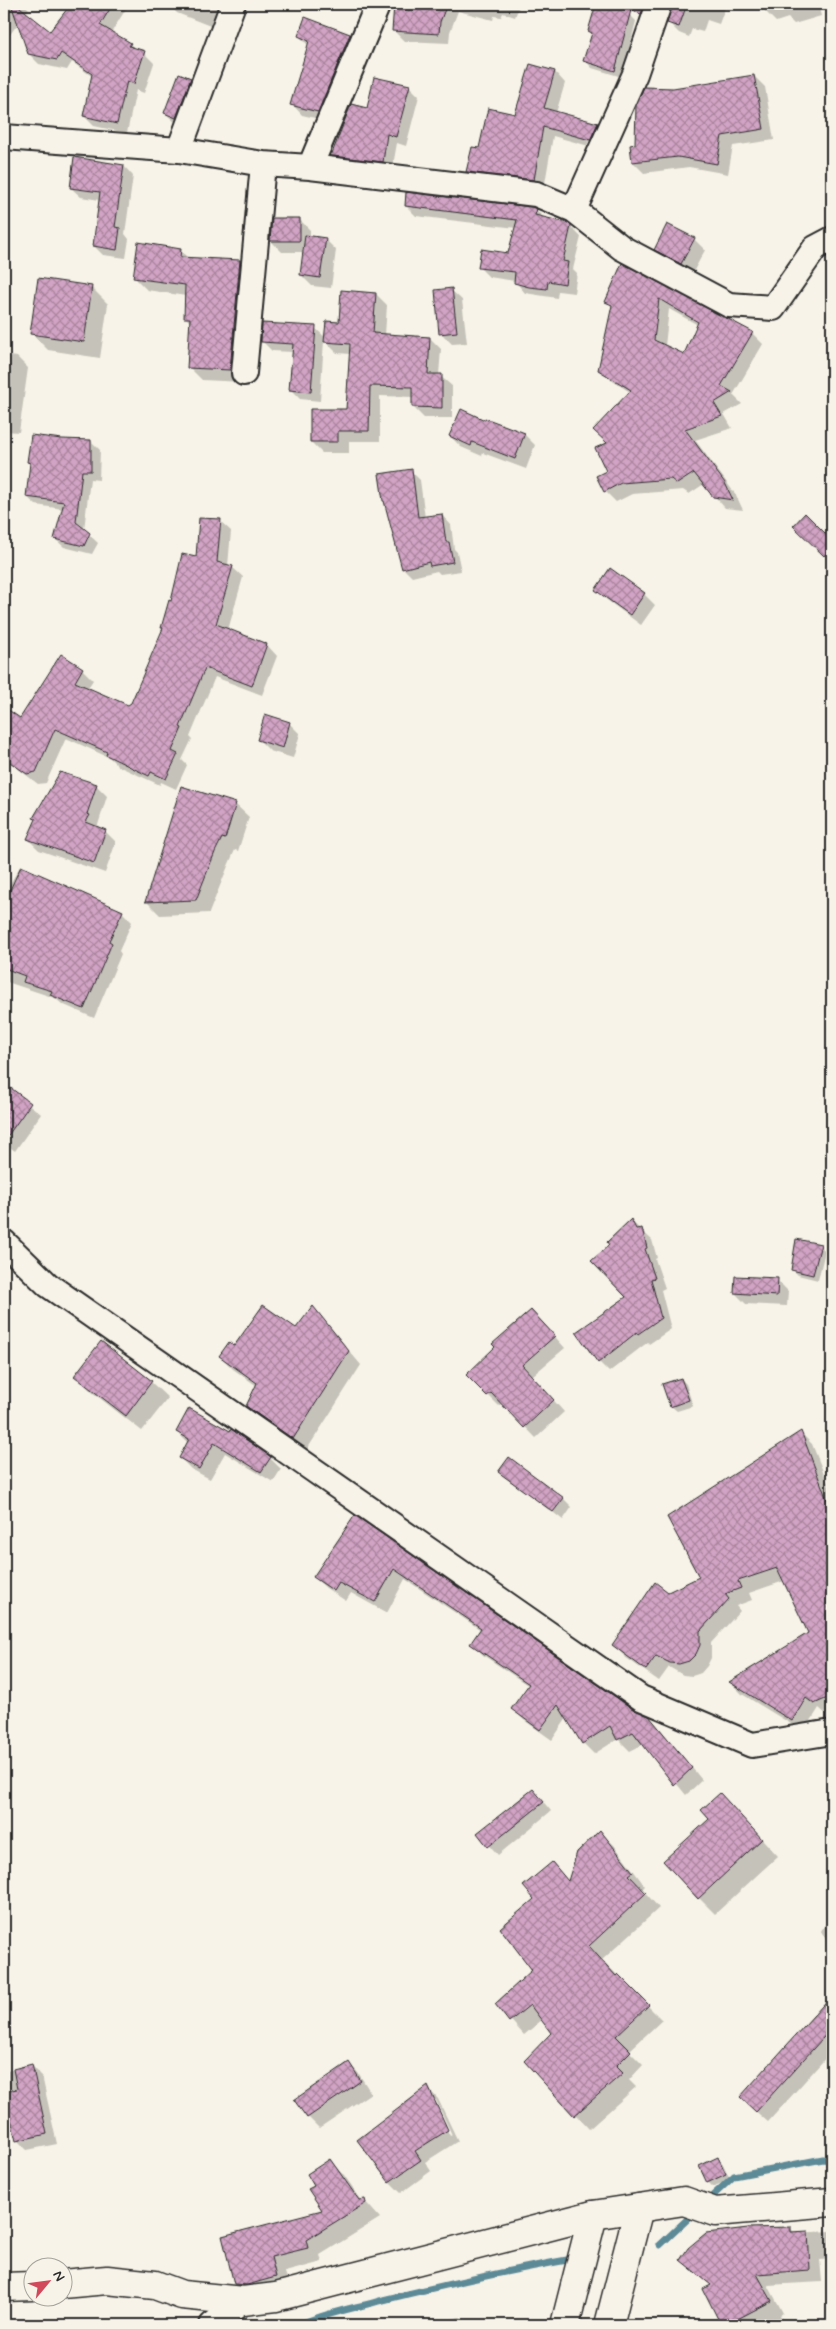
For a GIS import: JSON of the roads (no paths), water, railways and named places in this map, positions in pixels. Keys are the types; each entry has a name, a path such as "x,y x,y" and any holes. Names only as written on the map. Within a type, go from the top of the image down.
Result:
{"street":[{"path":"179,150 233,4"},
{"path":"310,167 378,4"},
{"path":"574,210 635,74 660,4"},
{"path":"4,137 179,150 262,164 310,167 536,194 574,210 622,248 729,305 773,308 815,248 832,239"},
{"path":"244,373 262,164"},
{"path":"4,1242 48,1285 641,1698 752,1745 832,1732"},
{"path":"72,2283 107,2280 155,2285 182,2295 243,2301 276,2297 593,2215 684,2201 714,2212 832,2202"},
{"path":"609,2325 639,2208"},
{"path":"566,2325 593,2215"},
{"path":"4,2287 22,2286"},
{"path":"212,2325 243,2301"}],"waterway":[{"path":"706,2202 734,2176 823,2159 832,2160"},
{"path":"660,2245 694,2213"},
{"path":"299,2325 330,2314 406,2294 567,2260"}]}
